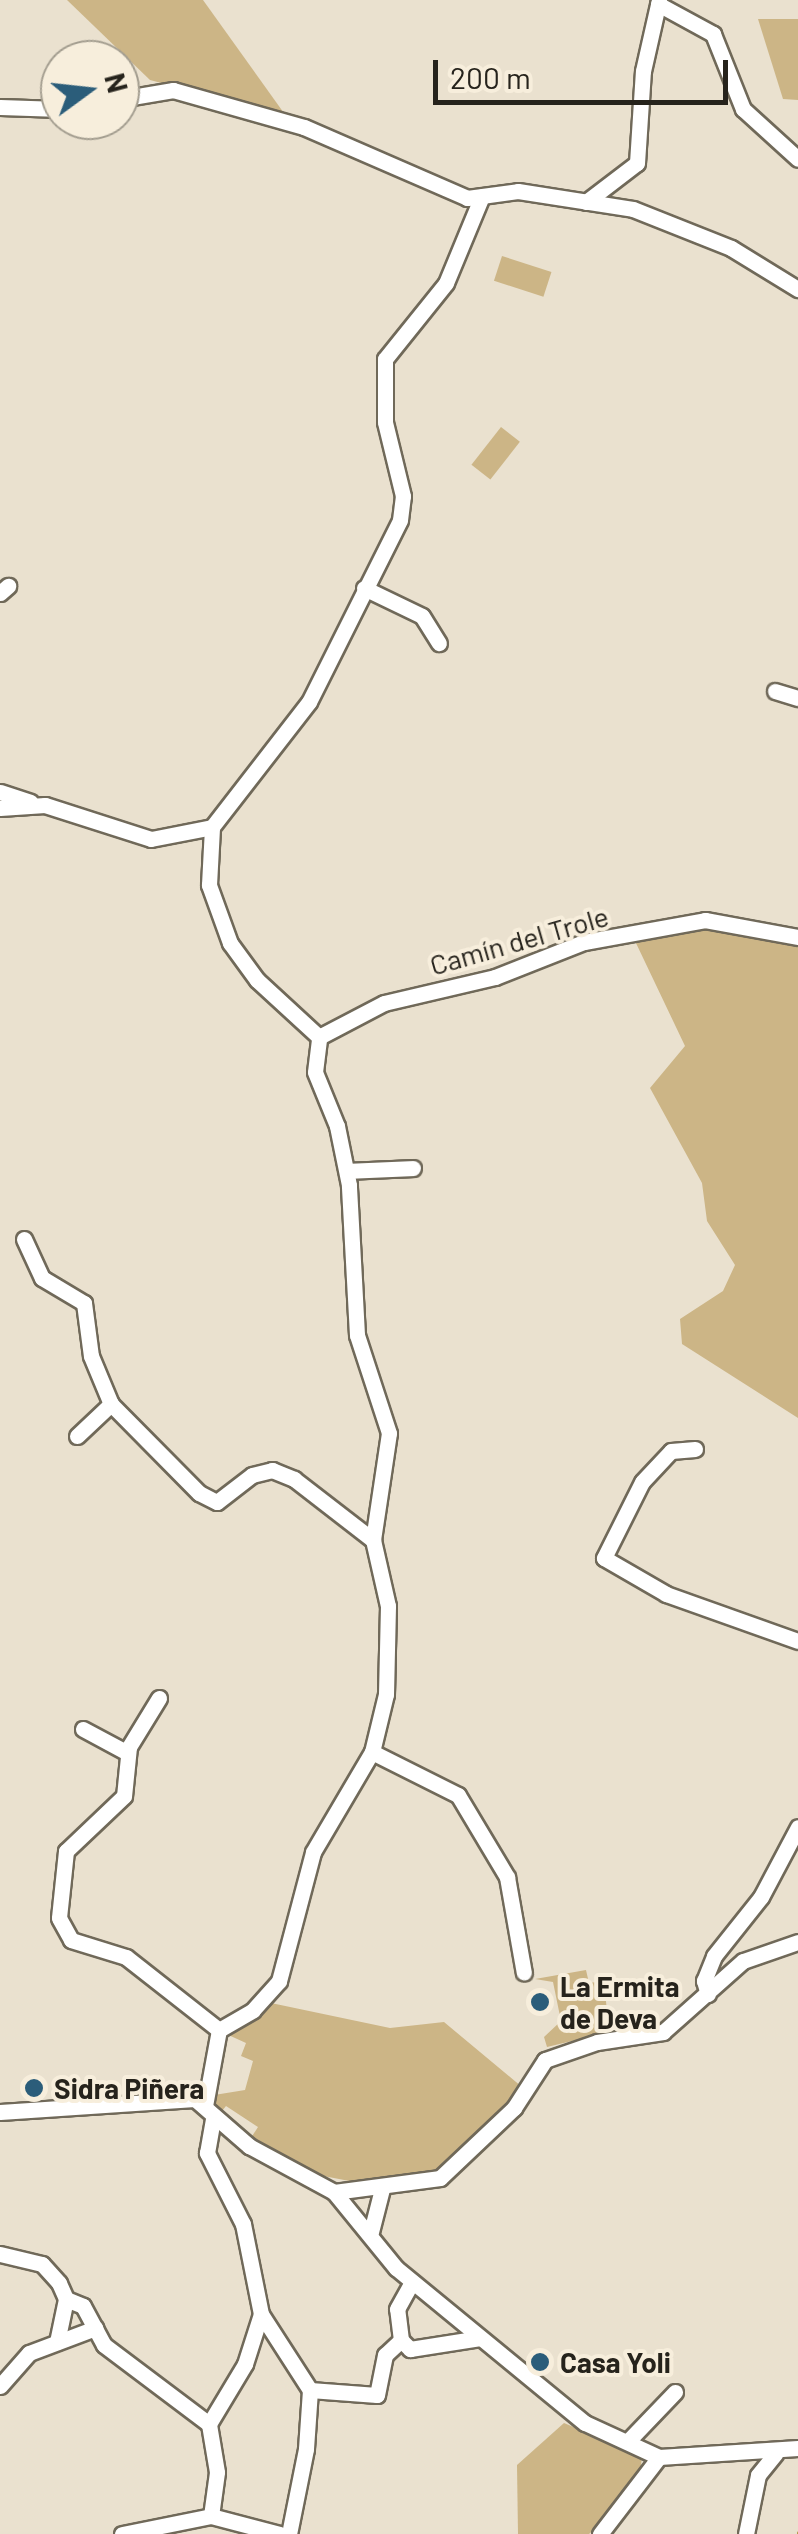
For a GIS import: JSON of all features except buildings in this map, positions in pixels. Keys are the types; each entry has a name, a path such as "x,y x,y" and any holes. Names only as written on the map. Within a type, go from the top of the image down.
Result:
{"street":[{"path":"586,202 637,164 642,70 658,2 713,34 743,109 798,159"},
{"path":"140,96 172,90 340,141 446,193 482,196 518,191 675,222 798,289"},
{"path":"0,107 40,108"},
{"path":"219,2030 253,2010 279,1981 313,1852 372,1752 389,1654 388,1606 373,1540 389,1433 353,1310 347,1171 315,1072 319,1037 258,980 230,944 209,885 212,827 309,702 403,510 384,422 385,359 446,283 482,196"},
{"path":"364,588 422,616 439,642"},
{"path":"775,691 798,698"},
{"path":"0,792 32,806 150,839 212,827"},
{"path":"0,808 32,806"},
{"name":"Camín del Trole","path":"319,1037 384,1003 495,978 584,942 706,920 798,937"},
{"path":"347,1171 413,1168"},
{"path":"24,1239 42,1278 84,1303 90,1356 110,1404 205,1498 222,1500 252,1475 272,1470 294,1478 373,1540"},
{"path":"77,1436 110,1404"},
{"path":"694,1448 671,1451 642,1482 604,1558 666,1594 798,1641"},
{"path":"159,1698 128,1753 124,1796 61,1862 62,1927 70,1940 126,1957 164,1981 219,2030"},
{"path":"83,1729 128,1753"},
{"path":"372,1752 458,1796 507,1877 524,1974"},
{"path":"708,1994 704,1981 714,1956 762,1896 798,1828"},
{"path":"334,2192 428,2182 454,2169 556,2054 663,2032 743,1961 798,1942"},
{"path":"219,2030 207,2153 242,2224 261,2314 310,2390 306,2450 289,2534"},
{"path":"0,2112 180,2097 334,2192 412,2282 571,2414 668,2457 776,2453 798,2448"},
{"path":"371,2232 382,2189"},
{"path":"0,2254 42,2264 66,2300 83,2306 104,2346 209,2424"},
{"path":"412,2282 397,2309 401,2340 410,2349 480,2338"},
{"path":"57,2342 66,2300"},
{"path":"211,2516 217,2472 209,2424 245,2364 261,2314"},
{"path":"0,2386 29,2354 95,2328"},
{"path":"310,2390 377,2395 384,2355 401,2340"},
{"path":"628,2441 674,2392"},
{"path":"746,2534 758,2474 776,2453"},
{"path":"702,2454 745,2462 758,2474"},
{"path":"600,2534 668,2457"},
{"path":"122,2534 211,2516 280,2534"}],"shaded area":[{"path":"67,0 203,0 286,116 150,80 140,70 140,40 108,40"},
{"path":"758,19 798,19 798,100 783,99"},
{"path":"502,256 551,272 543,297 494,281"},
{"path":"501,427 520,442 490,480 471,465"},
{"path":"713,926 798,942 798,1418 682,1344 680,1319 723,1291 735,1265 707,1221 702,1183 650,1088 685,1046 635,941"},
{"path":"586,1970 589,1983 604,1981 609,2032 547,2047 544,2037 561,2021 553,1982 535,1979"},
{"path":"271,2003 390,2028 444,2022 522,2087 442,2173 365,2184 313,2174 249,2141 258,2127 226,2106 217,2117 208,2096 245,2090 253,2061 241,2056 246,2043 224,2033"},
{"path":"564,2423 642,2456 640,2475 617,2510 589,2534 518,2534 517,2465"}],"place":[{"name":"La Ermita de Deva","path":"540,2002"},
{"name":"Sidra Piñera","path":"34,2088"},
{"name":"Casa Yoli","path":"540,2362"}]}
